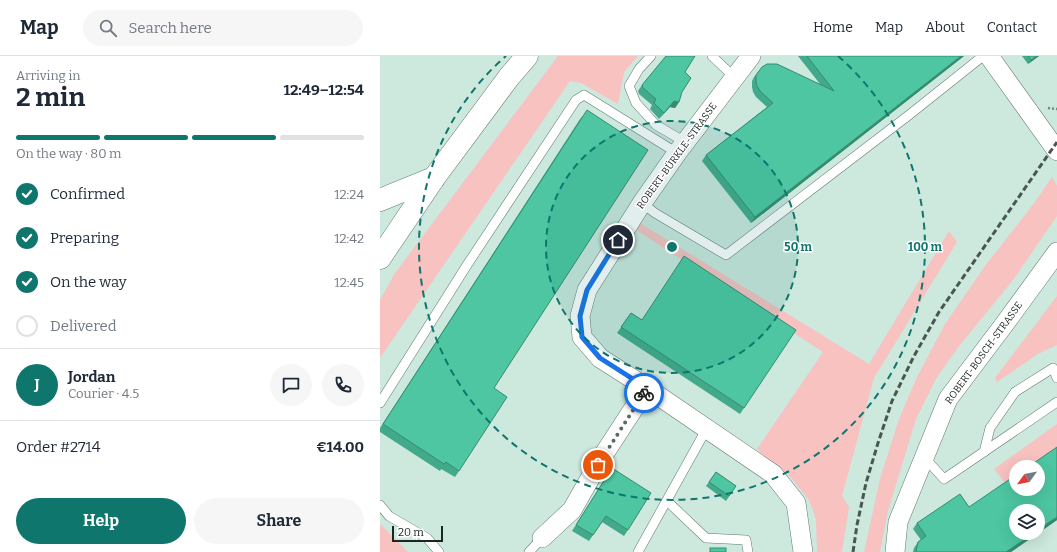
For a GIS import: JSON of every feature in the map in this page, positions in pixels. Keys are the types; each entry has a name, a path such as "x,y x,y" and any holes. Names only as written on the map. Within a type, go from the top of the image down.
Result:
{"main road":[{"path":"383,247 509,77 527,56"},
{"path":"380,200 434,178"}],"street":[{"name":"ROBERT-BÜRKLE-STRASSE","path":"751,56 681,148 642,203 587,290 580,316 582,337 600,358 708,428 773,474 796,503 803,552"},
{"path":"989,56 1051,134 1057,151"},
{"name":"ROBERT-BOSCH-STRASSE","path":"895,552 898,522 948,399 1057,252"},
{"path":"542,538 572,510 604,454 647,388"}],"lane":[{"path":"651,56 639,69 629,86 636,103 656,125 681,148"},
{"path":"712,56 734,77"},
{"path":"642,203 655,213 726,255 909,115 983,56"},
{"path":"380,402 467,265 576,100 584,95 681,148"},
{"path":"984,452 990,428 1015,392 1053,368 1057,378"},
{"path":"924,457 944,479 1057,402"},
{"path":"638,552 708,428"},
{"path":"667,501 706,538 746,540 748,552"},
{"path":"380,505 389,516 427,538 439,552"},
{"path":"529,552 542,538"}],"shaded area":[{"path":"558,56 638,56 624,72 618,104 581,83 570,81 380,358 380,300 395,273"},
{"path":"1052,177 1057,186 1057,216 1013,280 960,345 937,377 916,419 888,511 880,552 864,552 880,479 899,419 917,377 945,324 985,266 1032,206"},
{"path":"640,223 869,364 949,231 957,242 874,378 842,496 849,507 842,552 817,552 816,519 809,500 788,474 765,457 757,449 823,352 636,230"},
{"path":"1057,296 1057,345 1038,354 997,382 995,378"},
{"path":"1057,424 1057,450 1043,460 1009,460 1009,483 1007,485 994,469"},
{"path":"380,524 408,552 380,552"}],"building":[{"path":"666,56 695,56 685,72 691,78 682,92 679,102 674,101 664,113 654,103 656,99 643,88 642,85"},
{"path":"807,56 961,56 755,217 706,155 773,103 760,91 756,81 756,75 762,67 767,64 777,64 834,91"},
{"path":"1028,56 1037,56 1031,60"},
{"path":"587,110 648,150 494,388 507,397 459,471 446,462 444,464 383,424"},
{"path":"684,256 796,330 744,408 621,327 631,313 642,320"},
{"path":"1057,447 1057,517 1045,525 1045,504 1009,504 1009,540 1024,540 1006,552 916,552 918,542 926,536 917,523 960,494 969,507 1009,480 1009,496 1045,496 1045,460 1038,460"},
{"path":"612,468 651,493 628,530 606,516 593,535 576,525"},
{"path":"716,472 736,486 729,496 709,482"},
{"path":"710,548 726,548 726,552 710,552"}],"railway":[{"path":"853,552 866,483 878,443 892,401 914,356 939,312 1057,142"}],"way so far":[{"path":"598,465 644,393"}],"route":[{"path":"618,240 587,290 580,316 582,337 600,358 647,388 644,393"}]}
